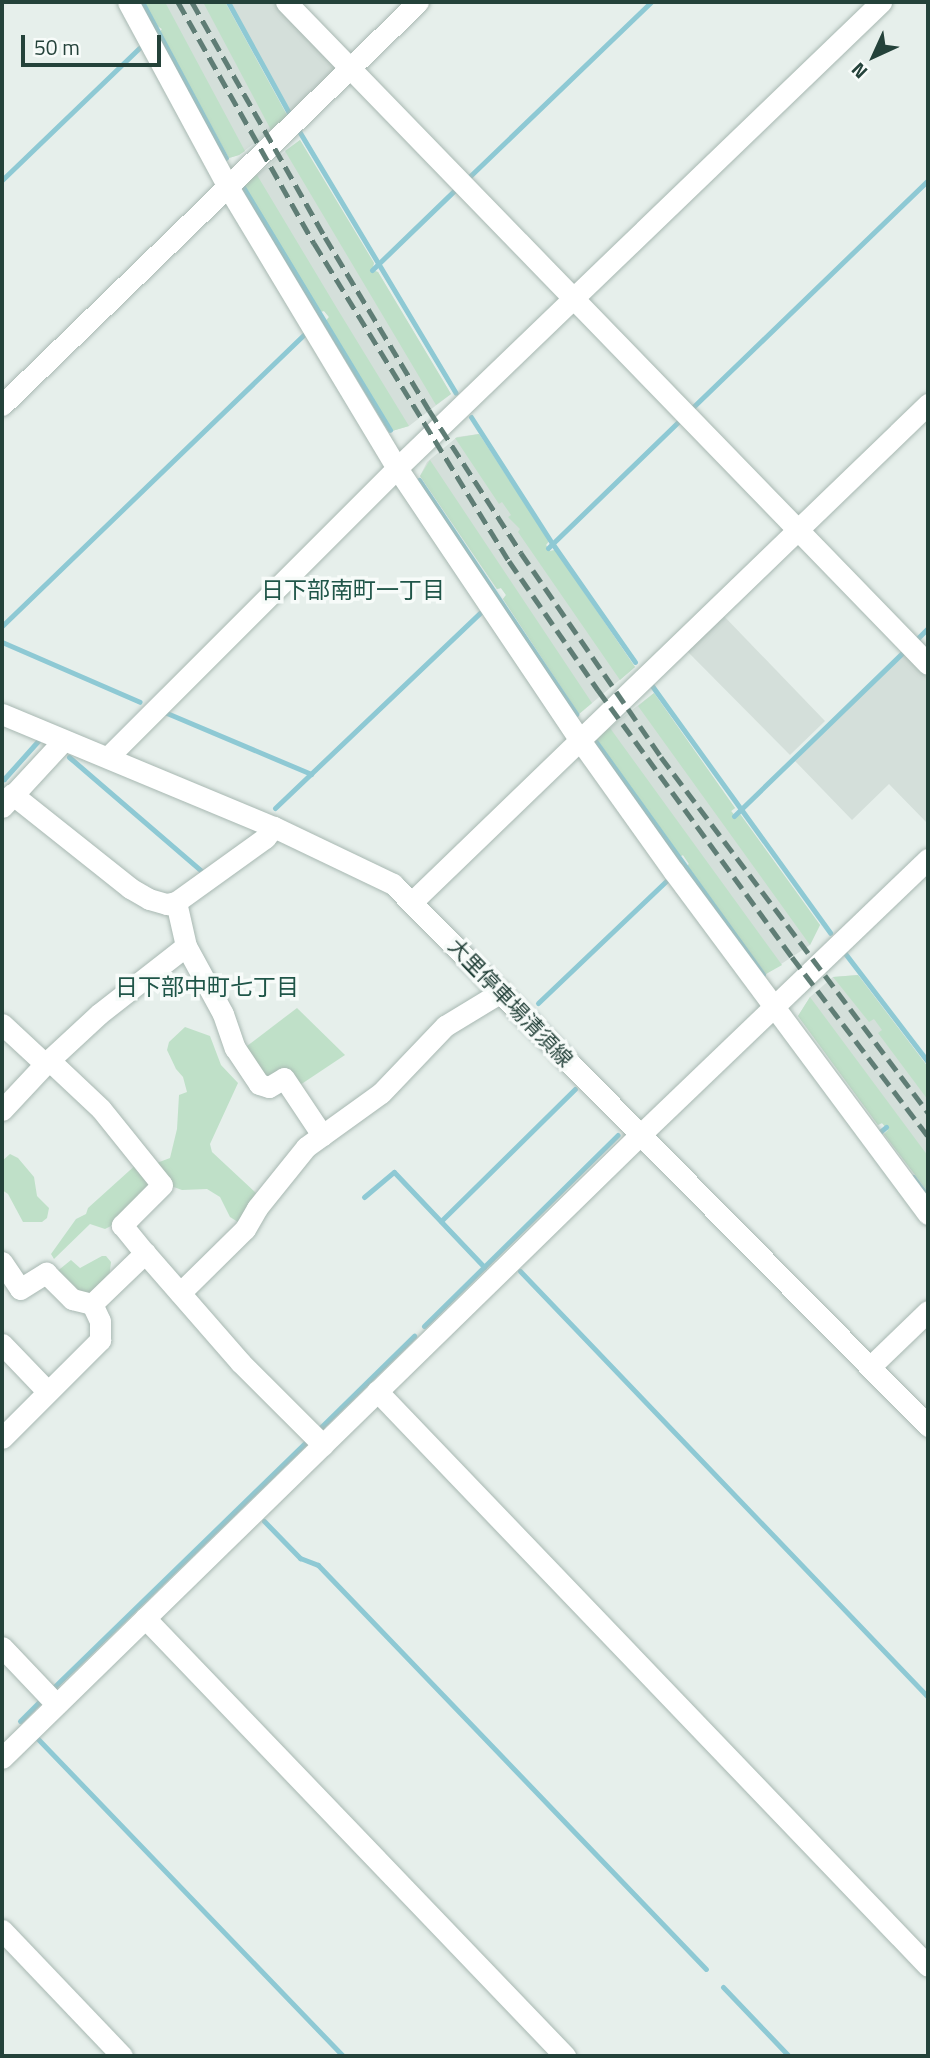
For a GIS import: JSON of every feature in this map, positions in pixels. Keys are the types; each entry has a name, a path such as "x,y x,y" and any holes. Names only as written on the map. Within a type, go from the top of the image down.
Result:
{"street":[{"path":"128,2 228,187 397,468 579,739 773,1008 928,1214"},
{"path":"286,2 928,664"},
{"path":"2,405 418,2"},
{"path":"108,757 397,468 881,2"},
{"path":"413,901 928,404"},
{"name":"大里停車場清須線","path":"2,714 274,827 369,870 393,884 413,901 928,1426"},
{"path":"64,740 6,797 149,899 167,904 176,902 265,838 274,827"},
{"path":"2,1758 640,1135 928,859"},
{"path":"176,902 186,946 223,1014 235,1048 259,1084 269,1087 284,1077 322,1135"},
{"path":"2,1110 47,1062 99,1014 186,946"},
{"path":"180,1293 245,1229 290,1165 322,1135 381,1093 445,1026 501,992"},
{"path":"2,1024 101,1109 162,1185 122,1225 241,1363 323,1445"},
{"path":"92,1304 145,1253"},
{"path":"2,1262 9,1291 20,1289 46,1273 72,1299 92,1304"},
{"path":"2,1438 100,1340 100,1321 92,1304"},
{"path":"871,1366 928,1311"},
{"path":"2,1343 48,1392"},
{"path":"377,1391 928,1966"},
{"path":"145,1618 565,2056"},
{"path":"2,1647 57,1704"},
{"path":"2,1930 122,2056"}],"shaded area":[{"path":"144,2 225,2 288,117 239,155 229,158 160,32 162,29 156,25"},
{"path":"230,2 277,2 341,66 291,114"},
{"path":"300,140 374,263 372,270 378,272 451,394 409,426 392,431 325,322 329,317 324,311 319,312 244,185"},
{"path":"479,434 549,541 546,545 550,551 555,550 635,667 579,714 503,599 506,595 501,588 497,589 420,476 427,462 457,437"},
{"path":"721,613 825,721 790,755 685,649"},
{"path":"904,654 928,679 928,824 889,784 852,820 795,761"},
{"path":"654,693 735,808 731,811 736,817 740,814 820,925 810,945 766,974 686,867 689,864 683,855 679,857 596,738"},
{"path":"858,975 928,1067 928,1192 884,1134 888,1130 882,1123 878,1125 798,1016 810,997 833,977"}],"green space":[{"path":"144,2 165,2 245,151 239,155 229,158 160,32 162,29 156,25"},
{"path":"203,2 225,2 288,117 271,130"},
{"path":"300,140 374,263 372,270 378,272 451,394 436,405 285,151"},
{"path":"257,175 409,426 392,431 325,322 329,317 324,311 319,312 244,185"},
{"path":"479,434 549,541 546,545 550,551 555,550 635,667 620,680 518,532 520,529 508,517 511,515 502,502 499,504 455,438"},
{"path":"430,460 592,703 579,714 503,599 506,595 501,588 497,589 420,476"},
{"path":"654,693 735,808 731,811 736,817 740,814 820,925 810,945 638,706"},
{"path":"610,728 782,965 766,974 686,867 689,864 683,855 679,857 596,738"},
{"path":"858,975 928,1067 928,1100 878,1033 882,1030 874,1019 869,1022 833,977"},
{"path":"810,997 928,1156 928,1192 884,1134 888,1130 882,1123 878,1125 798,1016"},
{"path":"297,1008 345,1055 297,1087 270,1081 243,1049"},
{"path":"185,1027 210,1036 221,1065 238,1083 210,1144 212,1152 257,1194 238,1222 230,1217 220,1197 207,1189 182,1190 171,1186 154,1164 170,1158 177,1129 179,1095 187,1092 183,1077 167,1050 169,1042"},
{"path":"10,1154 18,1158 34,1177 37,1196 49,1208 47,1218 42,1222 23,1222 8,1194 2,1190 2,1161"},
{"path":"139,1162 153,1181 113,1225 105,1229 90,1224 54,1259 51,1254 76,1219 86,1214 88,1208"},
{"path":"106,1256 111,1262 109,1279 86,1296 55,1273 71,1260 80,1268"}],"waterway":[{"path":"142,2 226,158"},
{"path":"228,2 289,113"},
{"path":"467,179 651,2"},
{"path":"2,180 139,48"},
{"path":"299,131 456,393"},
{"path":"691,409 928,180"},
{"path":"243,187 390,430"},
{"path":"372,270 458,187"},
{"path":"2,626 303,335"},
{"path":"471,417 552,543 635,662"},
{"path":"548,548 681,419"},
{"path":"419,480 576,714"},
{"path":"275,808 480,613"},
{"path":"914,642 928,628"},
{"path":"2,642 140,702"},
{"path":"734,816 905,650"},
{"path":"650,683 830,933"},
{"path":"162,711 311,774"},
{"path":"2,777 4,779 38,741"},
{"path":"596,742 763,974"},
{"path":"69,757 204,873"},
{"path":"538,1003 667,880"},
{"path":"844,952 928,1062"},
{"path":"441,1221 575,1089"},
{"path":"880,1132 886,1127"},
{"path":"424,1326 618,1135"},
{"path":"364,1197 394,1172 484,1267"},
{"path":"913,1177 928,1197"},
{"path":"520,1271 928,1697"},
{"path":"320,1428 414,1336"},
{"path":"53,1688 308,1440"},
{"path":"264,1521 300,1558 318,1565 706,1969"},
{"path":"20,1721 41,1700 38,1697"},
{"path":"38,1739 343,2056"},
{"path":"723,1987 789,2056"}],"railway":[{"path":"178,2 314,243 509,561 598,690 792,957 928,1136"},
{"path":"192,2 325,237 429,410 521,553 661,757 928,1113"}],"district":[{"name":"日下部南町一丁目","path":"353,590"},
{"name":"日下部中町七丁目","path":"207,987"}]}
